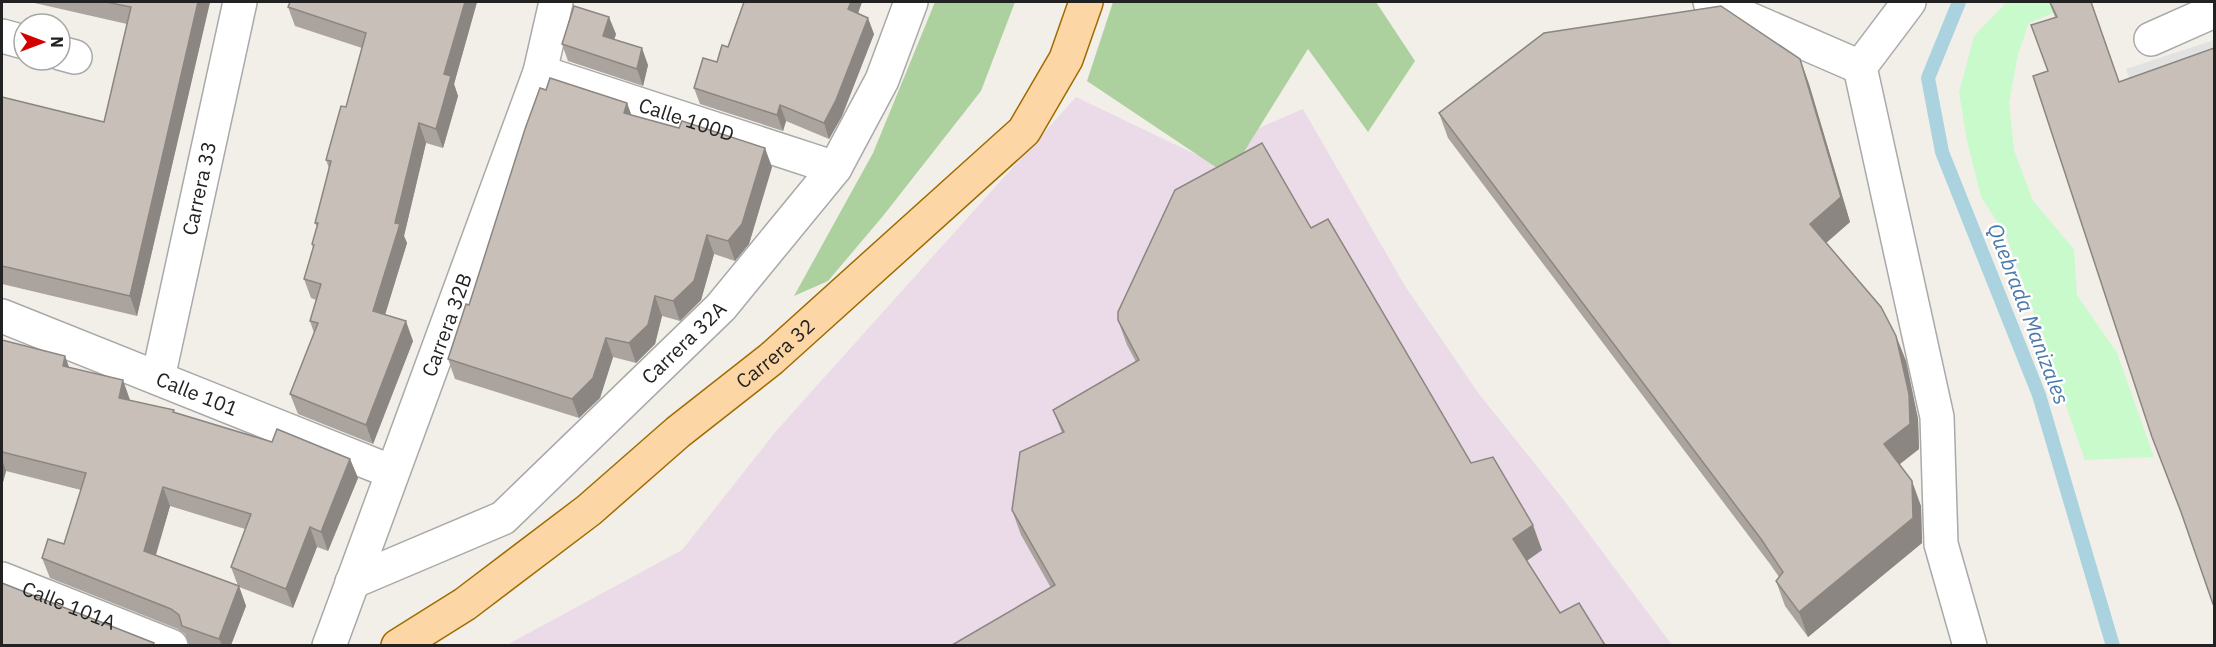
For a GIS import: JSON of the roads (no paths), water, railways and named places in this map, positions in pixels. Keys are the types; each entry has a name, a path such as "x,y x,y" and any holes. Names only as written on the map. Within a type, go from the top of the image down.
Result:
{"main road":[{"name":"Carrera 32","path":"398,645 465,604 589,510 678,432 771,359 1024,131 1066,59 1086,2"}],"street":[{"name":"Carrera 33","path":"158,378 240,2"},
{"name":"Carrera 32B","path":"329,645 540,72 556,2"},
{"name":"Carrera 32A","path":"352,582 503,518 722,306 835,168 882,80 911,2"},
{"path":"1710,2 1860,67"},
{"path":"1909,2 1860,67 1937,417 1941,544 1970,645"},
{"path":"2151,39 2214,11"},
{"name":"Calle 100D","path":"540,72 835,168"},
{"name":"Calle 101","path":"2,316 392,472"},
{"name":"Calle 101A","path":"2,579 171,645"}],"waterway":[{"name":"Quebrada Manizales","path":"1959,2 1928,78 1942,152 2039,395 2113,646"}]}
